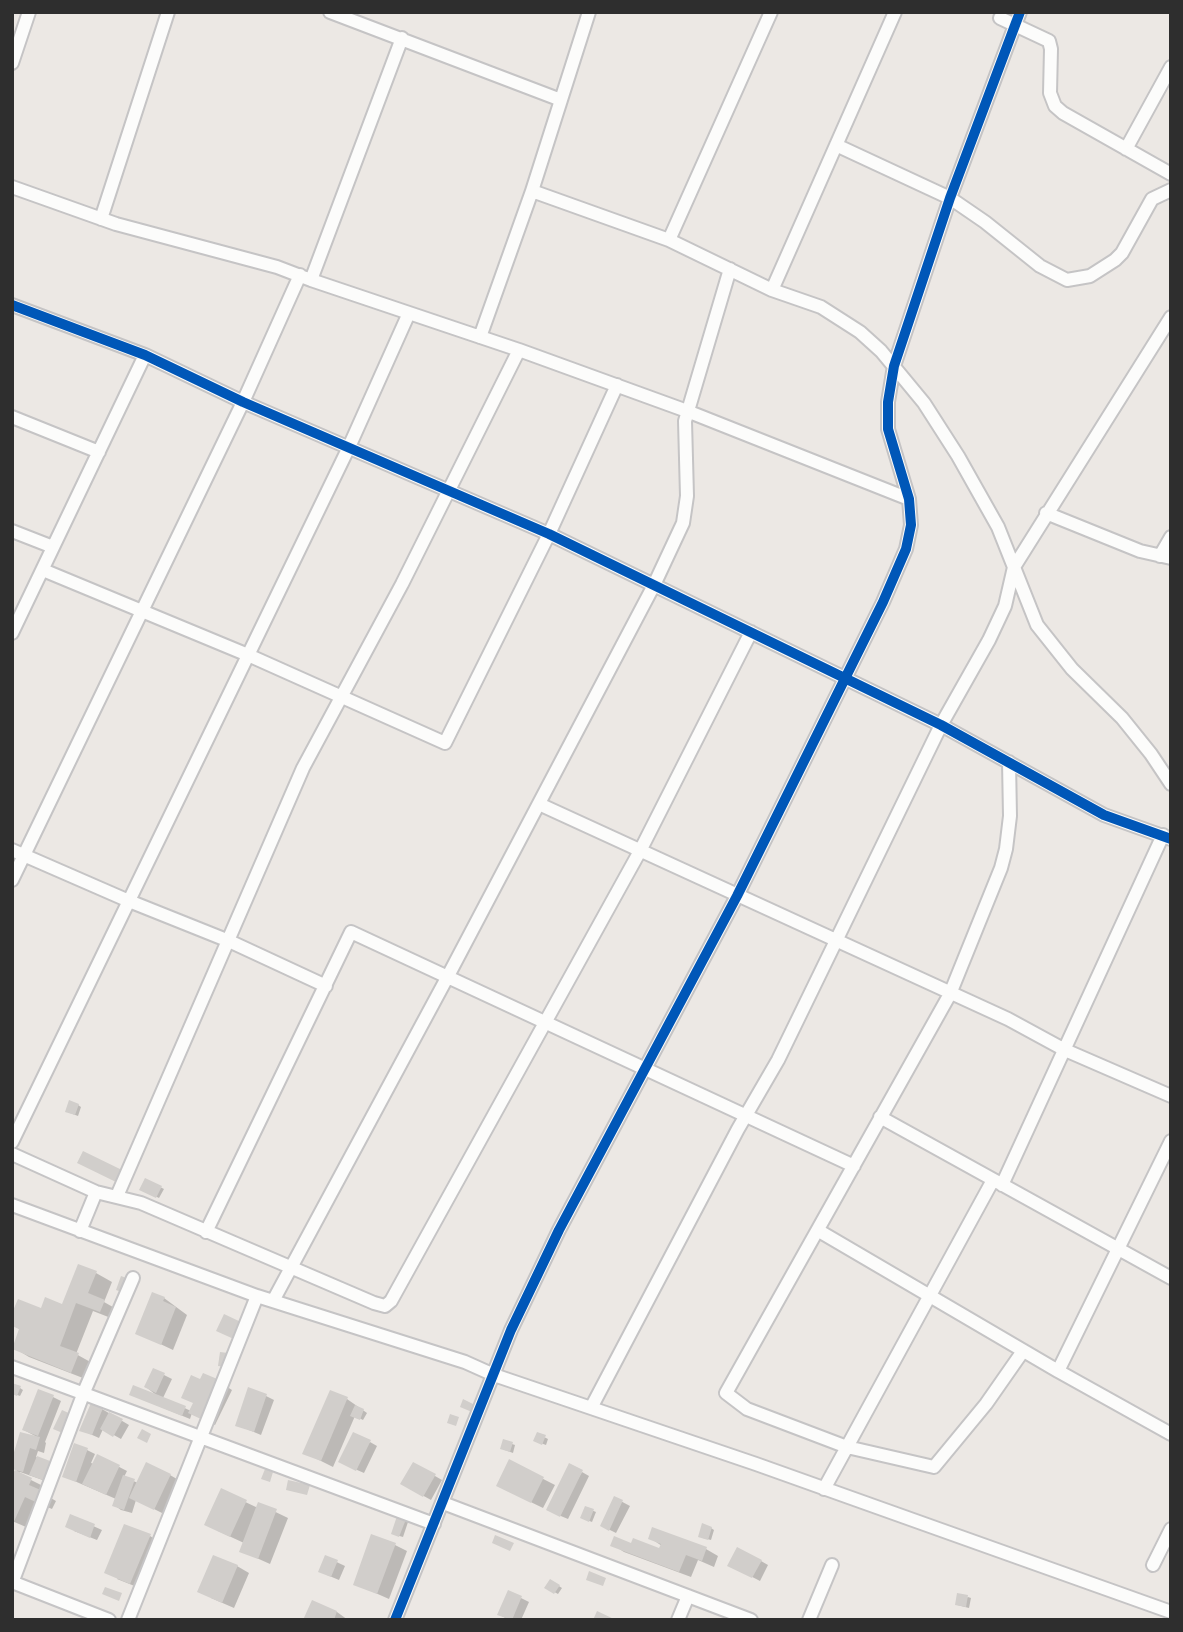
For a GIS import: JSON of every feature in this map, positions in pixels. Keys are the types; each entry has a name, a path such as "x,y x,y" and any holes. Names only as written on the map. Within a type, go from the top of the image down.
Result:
{"street":[{"path":"12,63 29,12"},
{"path":"101,219 168,12"},
{"path":"330,12 561,100"},
{"path":"480,337 532,191 589,12"},
{"path":"669,240 771,12"},
{"path":"772,290 895,12"},
{"path":"395,1620 511,1330 559,1230 737,896 883,602 906,549 911,525 909,499 888,429 887,402 894,366 950,198 1013,24 1020,12"},
{"path":"1000,18 1048,40 1051,44 1050,93 1055,106 1171,174"},
{"path":"12,880 18,852 142,611 305,278 402,38"},
{"path":"1126,149 1171,67"},
{"path":"836,145 950,198 1040,266 1068,280 1090,276 1115,260 1122,253 1152,199 1171,190"},
{"path":"12,187 101,219 276,267 519,350 687,411 909,499"},
{"path":"532,191 669,240 772,290 821,307 860,332 894,366 924,403 958,456 998,527 1037,625 1072,669 1122,718 1171,784"},
{"path":"273,1301 539,804 654,584 686,514 684,433 687,411 730,269"},
{"path":"12,305 145,355 243,402 548,534 941,725 1104,815 1167,837 1065,1050 998,1182 929,1296 824,1489"},
{"path":"12,1142 349,447 409,313"},
{"path":"592,1408 809,1000 834,941 941,725 989,640 1005,606 1014,567 1171,317"},
{"path":"117,1196 299,778 450,490 519,350"},
{"path":"12,633 145,355"},
{"path":"43,570 248,655 445,743 548,534 617,385"},
{"path":"12,417 99,452"},
{"path":"1046,513 1140,551 1165,557 1171,537"},
{"path":"12,531 53,547"},
{"path":"12,1154 96,1192 141,1203 385,1306 391,1301 640,851 751,632"},
{"path":"1009,761 1010,817 1006,849 1001,868 950,994 726,1393 747,1409 847,1447 934,1468 986,1404 1023,1351"},
{"path":"539,804 1008,1019 1065,1050 1171,1097"},
{"path":"18,852 229,941 326,986"},
{"path":"206,1232 351,932 854,1166"},
{"path":"880,1117 1171,1278"},
{"path":"1058,1371 1171,1141"},
{"path":"80,1231 96,1192"},
{"path":"12,1205 257,1296 465,1362 494,1375 1171,1612"},
{"path":"819,1231 1171,1434"},
{"path":"109,1620 12,1583 84,1392 133,1278"},
{"path":"128,1620 257,1296"},
{"path":"12,1367 434,1524"},
{"path":"443,1503 751,1620"},
{"path":"1153,1565 1171,1529"},
{"path":"809,1620 831,1565"},
{"path":"678,1620 688,1596"}],"building":[{"path":"69,1100 79,1104 75,1115 65,1112"},
{"path":"83,1151 122,1170 116,1182 77,1163"},
{"path":"145,1178 162,1186 156,1198 139,1190"},
{"path":"78,1264 97,1271 88,1293 105,1300 100,1312 76,1303 60,1346 79,1353 71,1373 12,1349 19,1329 12,1326 12,1313 18,1299 41,1308 45,1297 62,1304"},
{"path":"121,1276 129,1279 124,1293 116,1290"},
{"path":"152,1292 165,1297 163,1301 176,1307 161,1345 135,1334"},
{"path":"224,1314 243,1323 236,1340 216,1331"},
{"path":"220,1352 228,1353 226,1367 218,1366"},
{"path":"153,1368 165,1373 156,1393 144,1387"},
{"path":"203,1373 222,1381 203,1420 188,1413 193,1403 181,1398 191,1375 200,1379"},
{"path":"12,1383 21,1386 17,1396 12,1394"},
{"path":"133,1385 186,1406 182,1416 129,1395"},
{"path":"248,1387 267,1394 254,1432 235,1426"},
{"path":"38,1389 54,1395 38,1436 22,1430"},
{"path":"330,1390 348,1397 321,1461 302,1454"},
{"path":"463,1399 475,1405 472,1412 460,1407"},
{"path":"91,1403 103,1408 92,1435 79,1431"},
{"path":"355,1405 364,1409 360,1420 350,1416"},
{"path":"62,1410 73,1415 65,1434 53,1429"},
{"path":"109,1412 123,1419 113,1437 100,1429"},
{"path":"450,1414 459,1417 456,1426 447,1423"},
{"path":"142,1429 151,1434 147,1443 137,1438"},
{"path":"20,1432 40,1437 36,1450 30,1448 23,1472 12,1469 12,1459"},
{"path":"353,1432 371,1440 356,1471 338,1462"},
{"path":"537,1432 546,1435 542,1445 533,1441"},
{"path":"503,1439 513,1442 510,1452 500,1449"},
{"path":"74,1443 88,1448 76,1482 62,1477"},
{"path":"97,1454 120,1465 106,1495 82,1484"},
{"path":"37,1456 50,1461 43,1480 29,1475"},
{"path":"509,1459 544,1477 531,1503 496,1486"},
{"path":"146,1462 171,1474 154,1510 129,1498"},
{"path":"413,1462 436,1474 423,1497 400,1484"},
{"path":"569,1463 583,1470 560,1517 546,1510"},
{"path":"265,1469 273,1472 270,1482 261,1479"},
{"path":"15,1470 32,1478 29,1485 45,1492 40,1504 25,1497 12,1526 12,1475"},
{"path":"123,1475 135,1479 124,1510 112,1506"},
{"path":"288,1480 310,1485 307,1495 286,1490"},
{"path":"221,1488 247,1500 230,1537 204,1525"},
{"path":"614,1496 623,1500 609,1531 600,1526"},
{"path":"258,1502 277,1509 258,1559 239,1552"},
{"path":"585,1506 594,1509 589,1522 580,1518"},
{"path":"70,1514 95,1524 90,1538 65,1527"},
{"path":"397,1516 406,1519 399,1537 391,1534"},
{"path":"702,1523 712,1527 708,1540 698,1537"},
{"path":"124,1524 151,1534 130,1584 104,1573"},
{"path":"652,1527 707,1547 702,1561 686,1555 679,1572 610,1546 614,1536 631,1543 633,1538 659,1548 661,1544 648,1539"},
{"path":"371,1534 396,1543 377,1594 353,1585"},
{"path":"495,1535 514,1543 510,1551 492,1543"},
{"path":"737,1547 762,1560 752,1578 727,1566"},
{"path":"213,1555 238,1565 222,1603 197,1592"},
{"path":"325,1555 338,1560 331,1577 318,1572"},
{"path":"589,1571 606,1578 603,1586 586,1580"},
{"path":"550,1579 560,1585 554,1594 544,1588"},
{"path":"105,1587 122,1593 119,1601 102,1594"},
{"path":"508,1590 522,1596 512,1620 497,1615"},
{"path":"957,1593 968,1595 966,1607 955,1605"},
{"path":"312,1600 337,1611 334,1620 303,1620"},
{"path":"597,1611 616,1620 593,1620"}],"cycle path":[{"path":"395,1620 511,1330 559,1230 737,896 883,602 906,549 911,525 909,499 888,429 888,402 894,366 950,198 1020,12"},
{"path":"12,305 145,355 243,402 549,534 941,725 1104,815 1171,839"}]}
